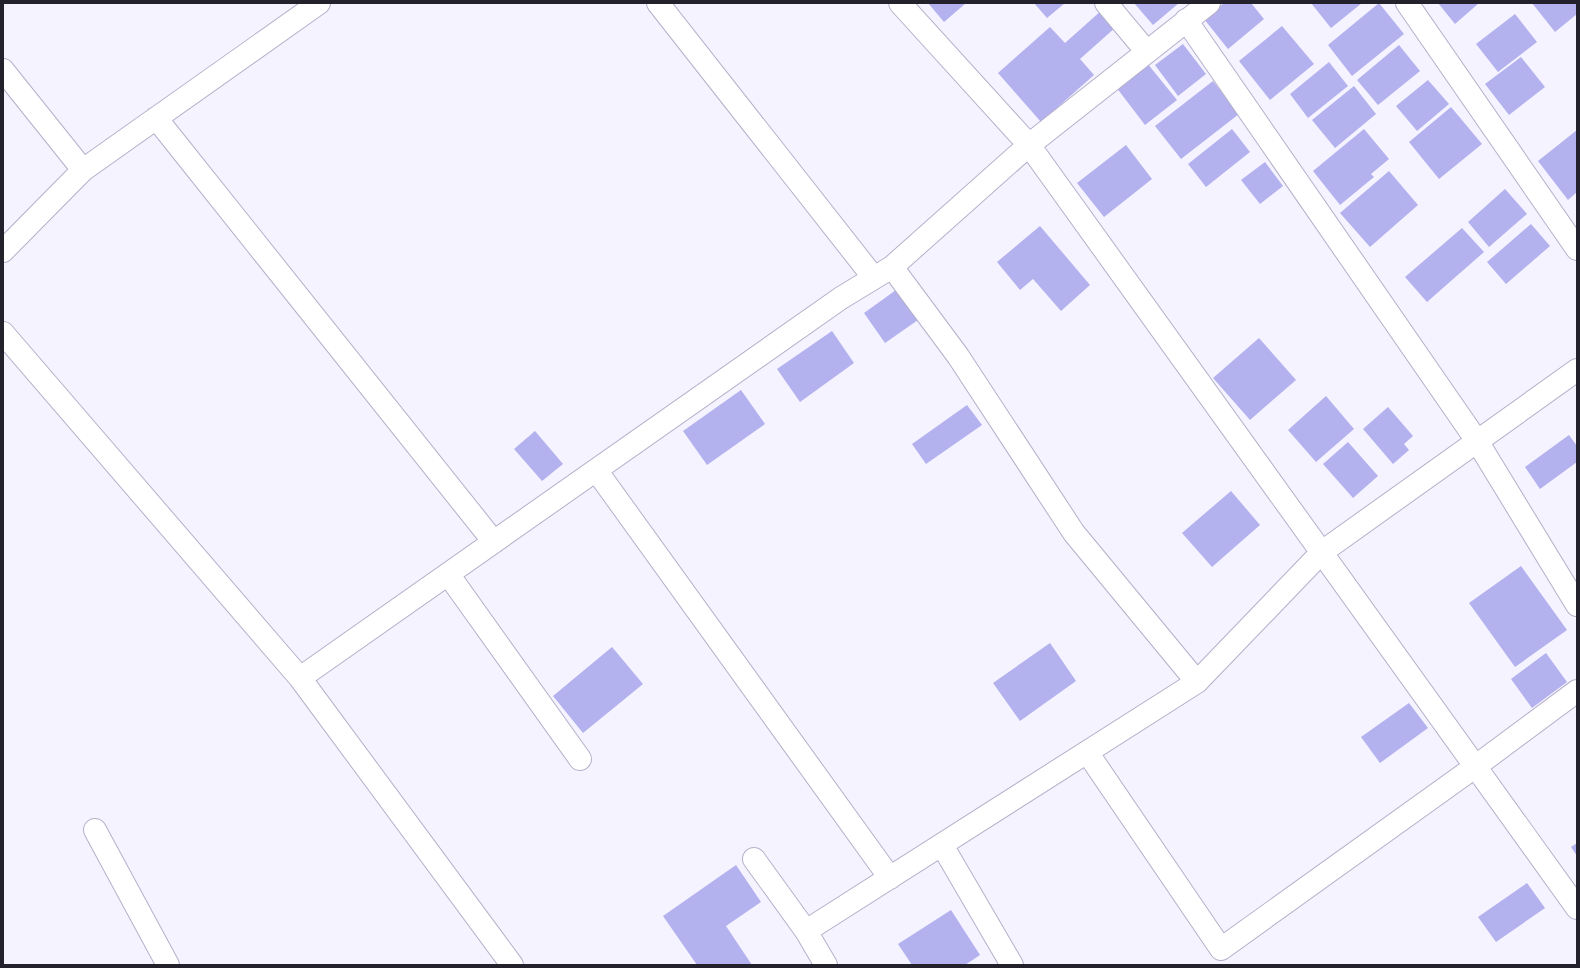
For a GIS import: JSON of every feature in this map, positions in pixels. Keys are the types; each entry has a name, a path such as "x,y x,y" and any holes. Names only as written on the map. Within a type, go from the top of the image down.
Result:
{"street":[{"path":"3,251 83,170 319,3"},
{"path":"658,3 874,278"},
{"path":"900,3 1029,145 1577,908"},
{"path":"1106,3 1147,52"},
{"path":"300,678 841,298 892,267 1029,145 1209,3"},
{"path":"1407,3 1577,249"},
{"path":"1186,20 1477,441 1577,605"},
{"path":"3,70 83,170"},
{"path":"156,118 494,542"},
{"path":"892,267 958,356 1074,533 1197,682"},
{"path":"3,333 300,678 512,965"},
{"path":"806,931 1197,682 1322,552 1577,370"},
{"path":"596,470 890,878"},
{"path":"448,574 580,760"},
{"path":"1087,752 1221,949 1476,766 1577,691"},
{"path":"95,830 168,965"},
{"path":"942,845 1012,965"},
{"path":"754,859 806,931 826,965"}],"building":[{"path":"928,3 966,3 944,22"},
{"path":"1034,3 1065,3 1047,18"},
{"path":"1134,3 1179,3 1153,25"},
{"path":"1224,3 1251,3 1264,19 1228,49 1204,19"},
{"path":"1311,3 1362,3 1331,28"},
{"path":"1379,3 1404,34 1352,76 1328,45"},
{"path":"1438,3 1479,3 1455,24"},
{"path":"1532,3 1577,3 1577,14 1555,32"},
{"path":"1102,10 1116,27 1080,59 1094,75 1041,122 998,73 1050,27 1065,43"},
{"path":"1515,14 1537,42 1498,72 1476,44"},
{"path":"1282,26 1314,64 1270,100 1239,61"},
{"path":"1183,44 1206,74 1178,96 1155,65"},
{"path":"1399,45 1420,71 1378,105 1357,80"},
{"path":"1521,57 1545,87 1509,115 1485,84"},
{"path":"1329,62 1348,86 1308,118 1290,94"},
{"path":"1147,63 1177,100 1145,125 1116,87"},
{"path":"1428,80 1449,104 1417,131 1396,106"},
{"path":"1213,81 1239,114 1181,159 1155,126"},
{"path":"1354,86 1376,114 1335,148 1312,120"},
{"path":"1451,107 1482,144 1439,179 1409,142"},
{"path":"1232,129 1250,152 1206,187 1188,164"},
{"path":"1364,129 1389,159 1371,174 1374,177 1340,205 1313,171"},
{"path":"1577,130 1577,192 1568,200 1538,161"},
{"path":"1126,145 1152,179 1104,217 1077,183"},
{"path":"1265,162 1283,186 1260,204 1241,180"},
{"path":"1389,171 1418,205 1370,247 1340,213"},
{"path":"1505,189 1527,214 1489,247 1468,222"},
{"path":"1531,224 1550,246 1506,284 1487,262"},
{"path":"1040,226 1090,285 1061,311 1033,279 1020,290 997,262"},
{"path":"1462,228 1484,252 1427,302 1405,277"},
{"path":"896,290 918,320 885,343 864,313"},
{"path":"832,331 854,363 800,402 777,369"},
{"path":"1259,338 1296,380 1250,420 1213,378"},
{"path":"741,390 765,424 707,465 683,431"},
{"path":"1326,396 1354,429 1316,462 1288,430"},
{"path":"967,405 982,425 926,464 912,444"},
{"path":"1388,407 1413,436 1404,444 1409,450 1393,464 1363,429"},
{"path":"535,431 563,464 542,481 514,449"},
{"path":"1569,435 1577,446 1577,462 1540,489 1525,467"},
{"path":"1348,442 1378,476 1353,498 1323,464"},
{"path":"1231,491 1260,525 1212,567 1182,533"},
{"path":"1521,566 1567,630 1515,667 1469,603"},
{"path":"1050,643 1076,681 1020,721 993,683"},
{"path":"612,647 643,684 583,733 553,696"},
{"path":"1546,653 1567,682 1532,708 1511,679"},
{"path":"1409,703 1428,728 1380,763 1361,737"},
{"path":"1577,843 1577,856 1571,847"},
{"path":"736,865 761,902 726,926 752,965 697,965 663,916"},
{"path":"1527,883 1545,908 1496,942 1478,917"},
{"path":"951,910 980,955 965,965 912,965 898,944"}]}
